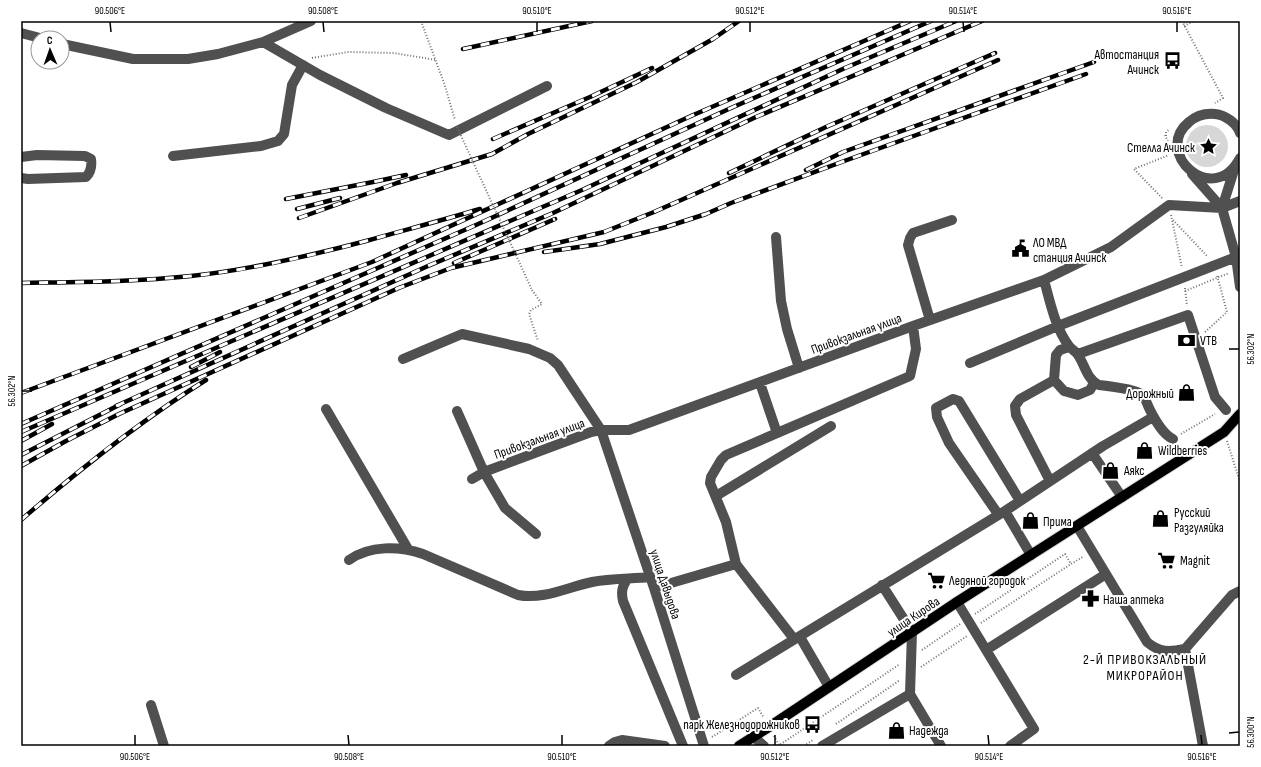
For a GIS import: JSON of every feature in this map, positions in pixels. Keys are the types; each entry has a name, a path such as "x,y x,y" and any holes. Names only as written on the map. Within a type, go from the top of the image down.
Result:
{"main road":[{"name":"улица Кирова","path":"739,746 957,602 1224,432 1240,414"}],"street":[{"path":"70,46 133,59 188,59 218,54 263,42 311,21"},
{"path":"263,42 386,108 449,135 548,86"},
{"path":"173,156 261,146 278,141 284,134 292,85 300,63"},
{"path":"1240,133 1232,121 1220,115 1208,113 1195,117 1186,125 1179,137 1178,144 1181,161 1222,208 1236,257 1240,287"},
{"path":"21,157 37,155 85,156 90,159 91,165 89,174 86,177 21,178"},
{"path":"1189,171 1199,176 1213,178 1225,175 1238,163"},
{"path":"1222,208 1238,163"},
{"name":"Привокзальная улица","path":"472,479 484,472 591,432 601,430 629,430 913,326 1044,280 1111,247 1169,205 1222,208 1240,201"},
{"path":"930,320 908,245 913,233 952,220"},
{"path":"776,237 781,301 787,329 799,368"},
{"path":"970,363 1058,326 1236,257"},
{"path":"1044,280 1058,326 1069,347 1078,354 1094,383 1141,393 1153,417 1167,436 1173,439"},
{"path":"1078,354 1188,315 1216,397 1226,410"},
{"path":"829,687 797,638 736,564 726,522 710,483 711,477 726,455 910,376 916,349 913,326"},
{"name":"улица Давыдова","path":"403,359 462,334 542,353 558,364 601,430 654,588 703,744"},
{"path":"1069,347 1060,350 1056,355 1054,380 1064,391 1078,395 1090,390 1094,383"},
{"path":"1050,481 1016,415 1015,406 1020,399 1054,380"},
{"path":"760,383 777,433"},
{"path":"1020,501 959,401 953,399 936,408 937,417 949,443 1030,555"},
{"path":"326,409 408,549"},
{"path":"457,411 484,472 505,508 536,534"},
{"path":"736,675 1001,513 1092,453 1153,417"},
{"path":"716,496 831,426"},
{"path":"1092,453 1122,497"},
{"path":"1077,526 1147,642 1154,648 1164,651 1185,648 1232,595 1240,591"},
{"path":"348,560 357,554 370,551 389,548 408,549 527,597 538,596 592,582 650,577"},
{"path":"654,588 736,564"},
{"path":"986,650 1106,574"},
{"path":"627,579 622,587 623,601 683,746"},
{"path":"882,586 912,632 910,694 938,745"},
{"path":"957,602 1034,729 1010,746"},
{"path":"1185,648 1203,746"},
{"path":"819,742 910,694"},
{"path":"151,705 164,746"},
{"path":"754,737 764,746"},
{"path":"609,746 622,740 665,746"}],"path":[{"path":"421,21 436,60 457,126 532,290 542,304 531,310 529,314 542,353"},
{"path":"1182,21 1223,98 1210,106"},
{"path":"1184,26 1194,21"},
{"path":"300,63 348,52 394,53 436,60"},
{"path":"1172,128 1166,132 1165,135 1178,144"},
{"path":"1185,291 1237,269"},
{"path":"703,744 758,708 779,746 911,657 972,626 1092,551"},
{"path":"835,725 910,674 1065,554 1071,564"},
{"path":"804,746 819,742"}],"shaded area":[{"path":"1207,125 1222,131 1228,146 1222,161 1207,167 1192,161 1186,146 1192,131"}],"railway":[{"path":"463,49 592,21"},
{"path":"299,218 397,183 492,154 528,134 637,82 713,39 739,21"},
{"path":"21,393 372,262 691,116 910,21"},
{"path":"21,424 476,225 731,108 931,21"},
{"path":"21,432 582,190 845,68 956,21"},
{"path":"116,406 428,266 553,213 756,117 982,21"},
{"path":"729,173 826,127 995,53"},
{"path":"396,289 451,268 604,232 654,212 998,60"},
{"path":"806,170 843,152 1094,62"},
{"path":"493,139 590,97 652,68"},
{"path":"544,252 600,244 666,227 706,214 731,203 847,160 1086,74"},
{"path":"286,199 406,175"},
{"path":"297,209 340,198"},
{"path":"21,283 148,279 191,276 235,270 345,247 480,209"},
{"path":"454,263 555,219"},
{"path":"21,466 119,414 401,287"},
{"path":"191,367 220,352"},
{"path":"21,520 111,446 206,380"},
{"path":"21,455 121,404"},
{"path":"21,441 52,424"}],"place":[{"name":"Автостанция Ачинск","path":"1172,61"},
{"name":"Стелла Ачинск","path":"1208,147"},
{"name":"ЛО МВД станция Ачинск","path":"1020,249"},
{"name":"VTB","path":"1187,340"},
{"name":"Дорожный","path":"1187,393"},
{"name":"Wildberries","path":"1145,450"},
{"name":"Аякс","path":"1111,470"},
{"name":"Русский Разгуляйка","path":"1161,519"},
{"name":"Прима","path":"1030,521"},
{"name":"Magnit","path":"1167,560"},
{"name":"Ледяной городок","path":"936,580"},
{"name":"Наша аптека","path":"1090,599"},
{"name":"парк Железнодорожников","path":"813,724"},
{"name":"Надежда","path":"896,730"}],"district":[{"name":"2-Й ПРИВОКЗАЛЬНЫЙ МИКРОРАЙОН","path":"1145,668"}]}
